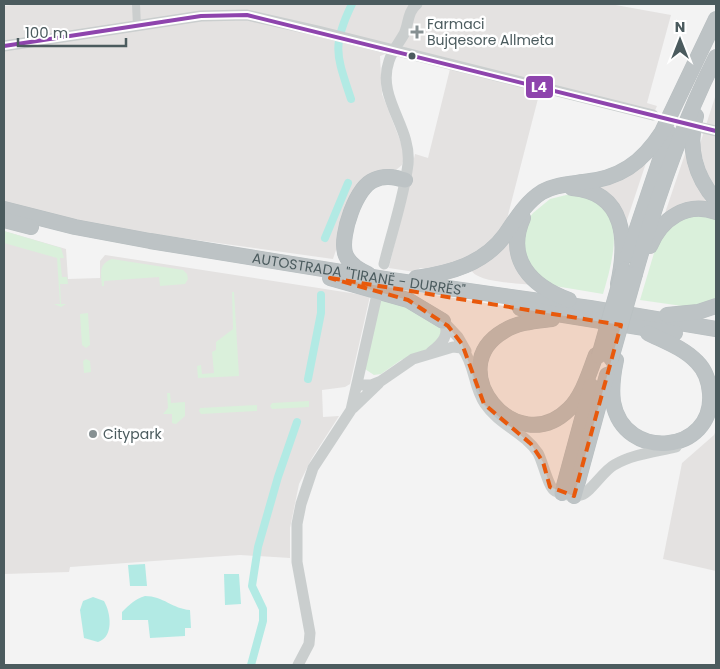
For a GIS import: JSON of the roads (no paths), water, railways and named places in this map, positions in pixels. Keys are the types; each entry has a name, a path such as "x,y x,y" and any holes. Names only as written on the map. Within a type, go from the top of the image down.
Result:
{"highway":[{"path":"404,180 382,177 367,184 359,194 346,231 344,246 348,260 358,268 383,278 434,276 466,266 494,248 525,207 544,191 559,186 609,178 636,164 651,149 662,132 716,19"},
{"path":"568,494 606,357 624,316 630,273 662,152 691,81 716,32"},
{"path":"630,273 689,114 716,58"},
{"path":"716,71 699,107 692,138 694,159 699,175 716,200"},
{"path":"590,308 553,294 526,272 520,261 517,238 519,227 527,210 541,197 560,190 580,189 598,196 610,206 620,222 630,273"},
{"name":"AUTOSTRADA \"TIRANË - DURRËS\"","path":"4,209 116,235 383,278 590,308 716,339"},
{"path":"630,273 670,219 691,209 705,209 716,212"},
{"name":"AUTOSTRADA \"TIRANË - DURRËS\"","path":"4,220 122,246 569,317 624,316 716,329"},
{"path":"330,278 408,300 443,321"},
{"path":"624,316 677,315 698,312 716,306"},
{"path":"606,357 614,404 620,420 629,432 647,442 664,444 682,440 696,430 706,414 710,397 704,371 693,357 624,316"},
{"path":"569,317 522,324 504,331 490,343 485,351 480,371 483,390 493,406 508,418 518,422 541,424 552,421 576,402 606,357"}],"main road":[{"path":"384,264 404,180 408,149 387,87 387,68 394,50 405,32 410,11 418,4"},
{"path":"4,46 201,16 236,14 261,17 318,30 653,115"},
{"path":"703,128 716,131"},
{"path":"351,410 376,299"},
{"path":"443,321 458,337 467,354 475,383 484,404 498,418 531,444 543,462 550,487 568,494 582,495 605,471 623,460 687,443 701,432 716,412"},
{"path":"360,365 363,374 371,378 384,376 432,352 445,338 446,326 443,321"},
{"path":"423,356 458,346 467,354"},
{"path":"298,665 309,644 310,633 297,562 297,524 301,504 313,468 351,410 393,371"},
{"path":"357,385 371,386 381,381"}],"street":[{"path":"136,4 137,26"}],"water":[{"path":"145,564 147,586 130,586 128,565"},
{"path":"224,574 239,574 241,604 225,605"},
{"path":"145,596 157,598 190,610 191,628 185,628 185,636 150,638 148,620 122,620 122,612 135,601"},
{"path":"93,597 104,601 110,624 107,635 98,642 84,638 80,610 83,601"}],"waterway":[{"path":"351,99 342,72 338,51 341,31 352,4"},
{"path":"325,238 348,183"},
{"path":"308,379 321,313 321,295"},
{"path":"251,665 263,621 263,609 252,586 258,547 278,477 297,422"}],"place":[{"name":"Farmaci Bujqesore Allmeta","path":"417,32"},
{"name":"Citypark","path":"93,434"}]}
